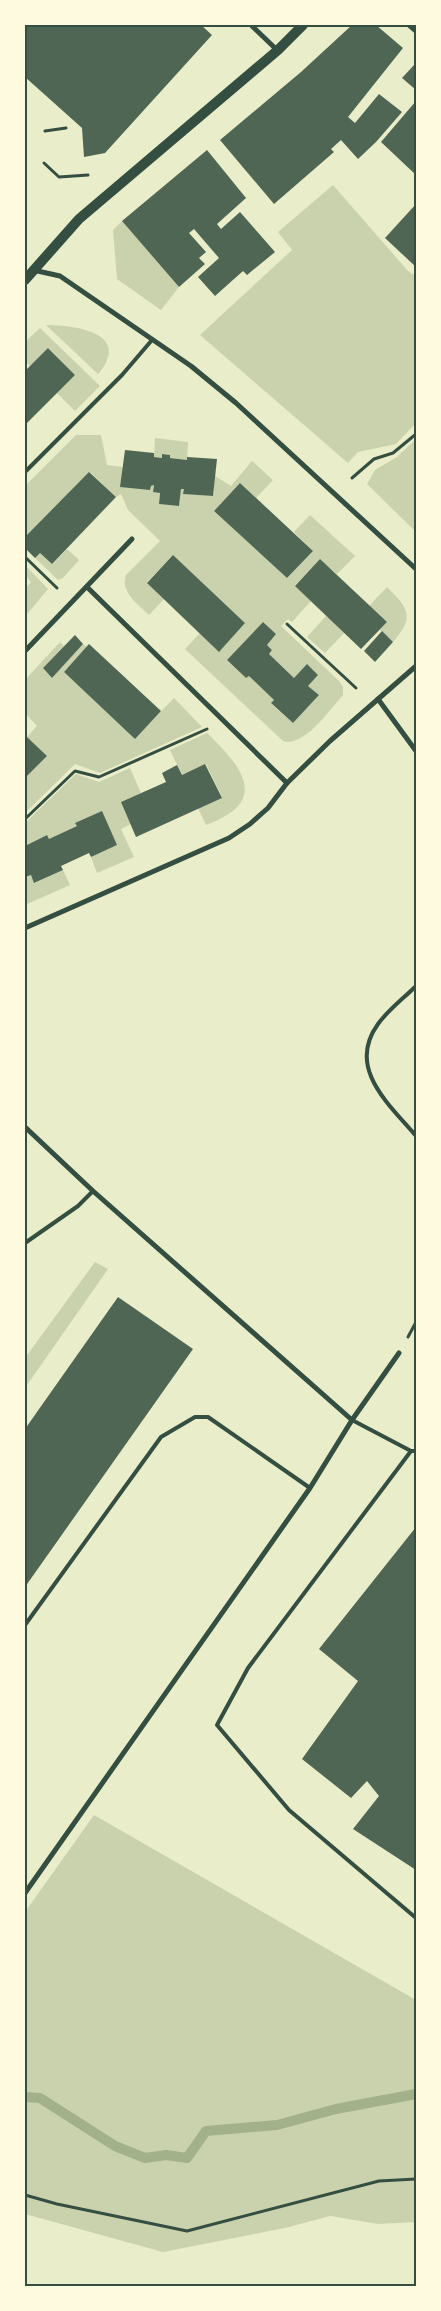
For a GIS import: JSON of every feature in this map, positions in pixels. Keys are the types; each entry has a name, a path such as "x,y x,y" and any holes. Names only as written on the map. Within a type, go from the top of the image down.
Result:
{"main road":[{"path":"25,280 86,213 278,50 303,25"}],"street":[{"path":"250,25 278,50"},
{"path":"409,25 416,31"},
{"path":"33,270 60,276 191,366 236,403 416,569"},
{"path":"25,651 132,539"},
{"path":"87,586 287,783"},
{"path":"25,928 228,838 250,824 268,808 287,783 330,741 416,666"},
{"path":"378,699 416,751"},
{"path":"25,1126 93,1191 352,1420"},
{"path":"25,1893 310,1488 352,1420 399,1353"}],"lane":[{"path":"25,472 122,375 152,340"},
{"path":"416,986 380,1022 373,1032 366,1066 373,1084 416,1136"},
{"path":"25,1244 78,1206 93,1191"},
{"path":"25,1624 161,1437 195,1418 208,1417 310,1488"},
{"path":"352,1420 410,1451 416,1451"},
{"path":"410,1451 248,1668 217,1725 290,1810 416,1918"}],"path":[{"path":"45,130 66,128"},
{"path":"44,163 59,177 88,175"},
{"path":"352,478 374,459 394,453 416,434"},
{"path":"25,557 57,588"},
{"path":"287,624 356,688"},
{"path":"25,819 75,771 99,777 210,728"},
{"path":"25,2195 57,2204 187,2231 379,2181 416,2179"}],"green space":[{"path":"333,185 408,271 416,276 416,423 396,444 358,452 348,463 200,335 292,250 278,232"},
{"path":"122,221 179,287 161,310 117,279 113,230"},
{"path":"46,325 58,325 84,330 96,334 105,340 109,349 107,360 98,374"},
{"path":"40,328 100,386 75,411 57,393 75,375 49,348 30,366 25,361 25,342"},
{"path":"76,435 101,435 107,465 123,467 121,486 150,489 154,485 153,492 160,493 159,504 179,506 181,489 184,489 184,494 213,496 215,476 231,486 252,461 273,480 256,498 240,483 214,511 287,578 313,551 294,532 310,515 355,556 337,574 320,560 295,585 311,601 292,622 288,619 281,626 339,681 343,687 343,695 324,718 308,733 291,742 283,741 185,649 200,633 219,652 245,623 173,555 147,582 164,599 149,615 131,597 126,587 126,575 160,541 128,510 121,494 116,497 90,472 25,537 25,486","holes":["263,622 276,634 267,645 272,650 269,654 294,678 307,665 318,675 308,686 319,695 293,723 271,704 274,700 249,676 246,678 227,660"]},
{"path":"155,438 188,442 187,460 170,458 170,455 162,454 162,458 154,457"},
{"path":"416,439 416,532 367,484 375,470 397,457"},
{"path":"25,548 40,553 52,564 67,549 79,560 63,578 58,580"},
{"path":"25,565 48,589 28,613 25,611 25,589 31,582 25,575"},
{"path":"387,587 404,607 407,619 393,642 380,630 387,622 369,606"},
{"path":"327,615 344,633 325,653 307,637"},
{"path":"60,642 64,646 43,668 52,678 83,644 87,647 64,672 135,738 174,698 202,727 100,773 75,764 25,813 25,778 47,756 27,737 37,726 25,713 25,680"},
{"path":"207,733 225,751 240,772 244,784 244,795 239,805 227,815 206,825 198,808 222,797 206,764 182,775 170,750"},
{"path":"130,768 141,793 121,802 131,824 121,829 134,857 97,873 91,857 117,845 76,823 77,826 49,839 47,835 25,846 25,823 76,774 99,782"},
{"path":"63,870 70,885 25,905 25,877 31,875 35,883"},
{"path":"95,1262 108,1269 25,1388 25,1358"},
{"path":"94,1815 416,2000 416,2222 378,2224 330,2216 285,2228 163,2252 25,2214 25,1912"}],"building":[{"path":"25,25 201,25 212,35 105,153 84,157 82,128 25,77"},
{"path":"352,25 376,25 403,48 348,117 355,123 379,94 402,112 376,142 358,159 341,140 331,149 334,152 274,204 220,140 301,72"},
{"path":"416,65 416,90 402,78"},
{"path":"416,101 416,175 381,142"},
{"path":"207,150 246,198 217,224 221,229 240,212 275,252 247,275 243,271 215,296 198,277 219,258 194,229 189,233 206,252 199,258 205,264 179,287 122,221"},
{"path":"416,204 416,267 385,238"},
{"path":"48,348 75,375 25,425 25,371"},
{"path":"125,450 154,453 154,457 162,458 162,454 170,455 170,458 187,460 187,457 217,459 213,496 183,494 184,489 181,489 179,506 159,504 160,493 153,492 154,485 151,486 150,490 120,487"},
{"path":"89,472 116,497 52,564 40,553 35,558 25,548 25,537"},
{"path":"240,483 313,551 287,578 214,511"},
{"path":"173,555 245,623 219,652 147,583"},
{"path":"320,559 387,622 361,649 295,586"},
{"path":"263,622 276,634 267,645 272,650 269,654 294,678 307,664 318,675 308,686 319,695 293,723 271,703 274,700 249,676 246,678 227,660"},
{"path":"382,631 393,642 375,662 364,651"},
{"path":"75,635 83,644 52,678 43,668"},
{"path":"89,644 161,711 135,739 64,672"},
{"path":"27,737 47,756 25,778 25,739"},
{"path":"205,764 222,798 136,837 121,802 166,782 162,773 177,765 182,775"},
{"path":"102,811 117,845 91,857 89,853 61,866 63,870 34,883 31,875 25,877 25,846 47,835 49,839 77,826 75,823"},
{"path":"118,1297 193,1349 25,1587 25,1429"},
{"path":"416,1527 416,1870 353,1829 379,1796 367,1781 351,1798 302,1759 358,1681 319,1649"}],"waterway":[{"path":"25,2097 40,2098 115,2146 145,2158 166,2155 187,2158 206,2131 277,2125 336,2109 416,2094"}]}
